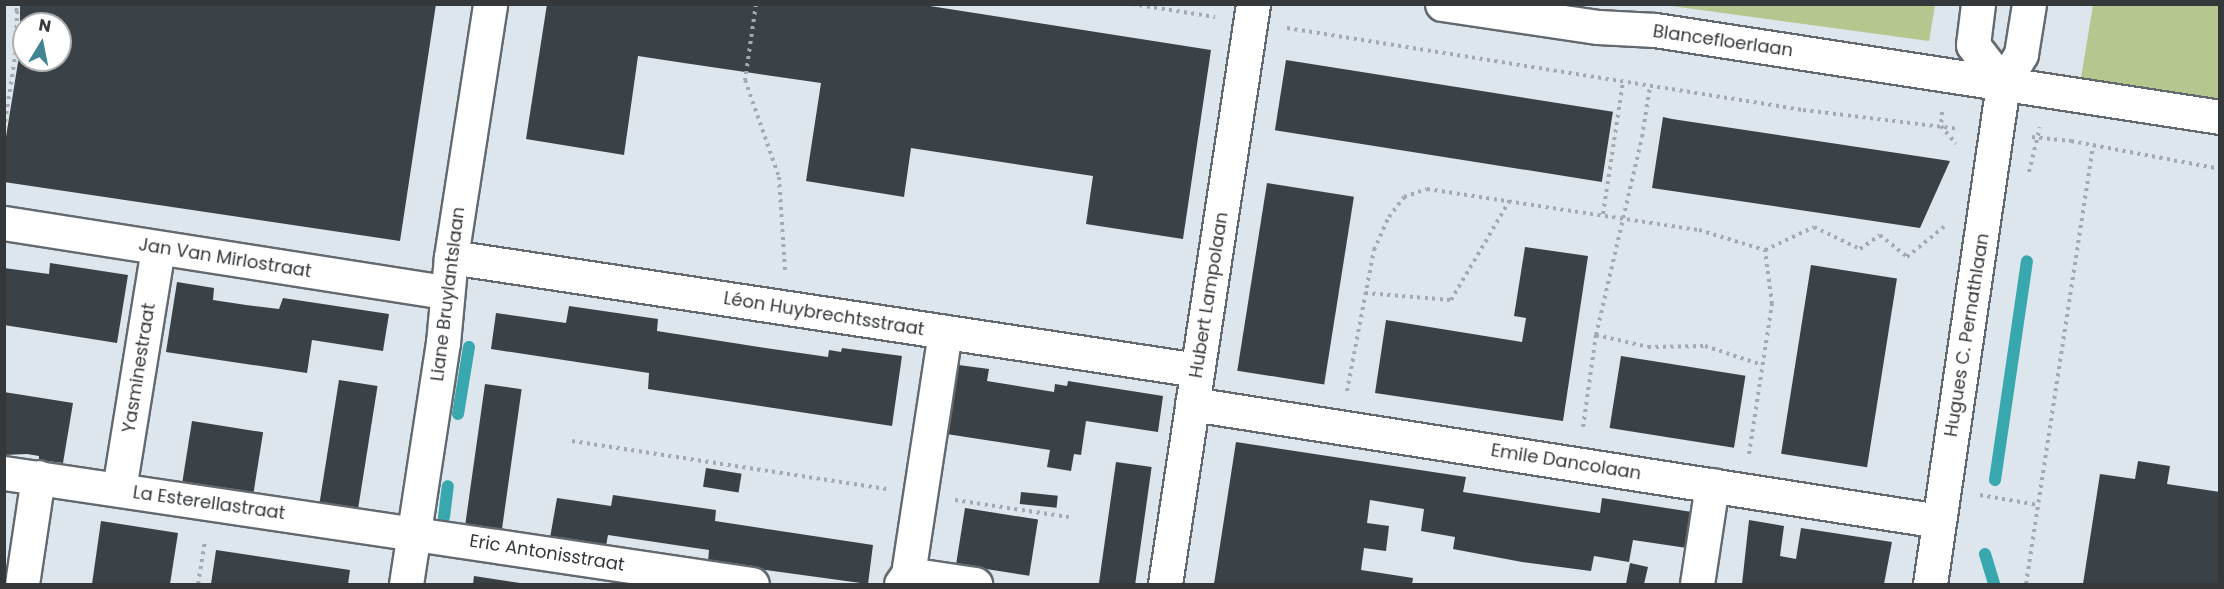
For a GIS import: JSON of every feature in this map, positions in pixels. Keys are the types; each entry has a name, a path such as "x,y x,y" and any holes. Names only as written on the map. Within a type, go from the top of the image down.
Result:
{"street":[{"name":"Liane Bruylantslaan","path":"406,585 443,344 451,257 490,4"},
{"name":"Blancefloerlaan","path":"1442,4 1598,27 1655,30 2220,117"},
{"path":"1978,4 1973,45 2003,84 2021,54 2029,4"},
{"name":"Hubert Lampolaan","path":"1165,585 1252,14"},
{"name":"Hugues C. Pernathlaan","path":"1930,585 2003,84"},
{"name":"Jan Van Mirlostraat","path":"4,223 446,292"},
{"name":"Yasminestraat","path":"119,489 158,248"},
{"name":"Léon Huybrechtsstraat","path":"451,257 1197,370"},
{"path":"945,332 920,495 904,579 975,585"},
{"name":"Emile Dancolaan","path":"1192,404 1939,520"},
{"name":"La Esterellastraat","path":"4,472 414,533"},
{"path":"22,585 38,477"},
{"path":"1697,585 1728,488"},
{"name":"Eric Antonisstraat","path":"414,533 752,585"}],"path":[{"path":"4,129 16,51 17,11 14,4"},
{"path":"756,4 745,80 778,177 786,264 780,308"},
{"path":"1132,4 1252,14 1623,82 1803,110 2093,146 2220,169"},
{"path":"1603,214 1623,82"},
{"path":"1577,464 1596,335 1642,137 1650,86"},
{"path":"2026,585 2093,146"},
{"path":"1341,427 1374,250 1389,217 1404,197 1427,189 1699,230 1766,250 1814,227 1860,249 1880,235 1907,257 1951,220"},
{"path":"1365,293 1451,300 1510,200"},
{"path":"1728,488 1762,365 1772,303 1766,250"},
{"path":"1596,335 1648,347 1705,346 1762,365"},
{"path":"572,441 881,488"},
{"path":"1944,488 2038,505"},
{"path":"920,495 1069,517"},
{"path":"198,585 210,503"}],"green space":[{"path":"1664,5 1935,5 1929,41"},
{"path":"2093,5 2219,5 2219,99 2081,78"}],"building":[{"path":"20,4 436,4 400,241 4,182 4,149 16,72 72,72 72,12 20,12"},
{"path":"547,4 917,4 1211,50 1183,239 1086,224 1093,176 911,148 904,197 806,181 821,83 638,56 624,155 526,139"},
{"path":"1286,60 1613,112 1602,182 1275,130"},
{"path":"1663,117 1950,161 1920,228 1652,188"},
{"path":"1267,183 1354,197 1324,384 1237,371"},
{"path":"1525,247 1588,256 1563,421 1375,393 1386,320 1522,342 1526,318 1514,316"},
{"path":"50,263 128,275 117,343 4,325 4,268 49,274"},
{"path":"1811,265 1897,279 1867,467 1781,454"},
{"path":"177,282 214,288 213,300 246,305 279,309 283,298 389,314 383,351 312,340 307,373 166,352"},
{"path":"569,306 658,319 657,331 759,347 828,357 829,350 841,352 842,348 902,356 892,426 648,389 649,373 491,349 496,313 566,323"},
{"path":"1621,356 1745,376 1734,448 1610,428"},
{"path":"951,364 989,369 987,381 1054,392 1055,384 1067,386 1068,381 1163,396 1158,432 1086,421 1081,455 1074,454 1071,471 1047,467 1050,450 940,433"},
{"path":"339,380 378,386 358,509 320,502"},
{"path":"485,384 522,389 502,531 465,526"},
{"path":"4,392 73,403 63,463 39,460 39,456 27,454 4,455"},
{"path":"192,421 263,432 253,493 182,482"},
{"path":"1236,442 1466,477 1463,492 1566,508 1600,513 1602,498 1692,512 1687,548 1633,540 1629,562 1594,556 1591,571 1522,562 1453,549 1455,537 1421,531 1424,509 1370,500 1367,523 1389,526 1386,551 1364,548 1361,570 1413,578 1412,584 1214,584"},
{"path":"2138,461 2170,466 2167,484 2220,492 2220,584 2083,584 2100,474 2135,479"},
{"path":"1116,462 1152,467 1135,584 1099,584"},
{"path":"706,468 742,474 739,492 703,487"},
{"path":"1021,492 1058,496 1057,508 1020,504"},
{"path":"613,495 716,510 715,521 873,545 868,584 708,562 709,550 608,535 606,546 550,538 557,498 611,506"},
{"path":"965,508 1038,520 1029,576 956,564"},
{"path":"1749,520 1784,526 1780,556 1796,559 1801,528 1892,542 1884,584 1742,584"},
{"path":"101,521 178,533 170,584 92,584"},
{"path":"216,550 350,570 348,584 211,584"},
{"path":"1630,563 1648,567 1644,584 1626,584"},
{"path":"474,576 520,583 520,584 473,584"}],"waterway":[{"path":"1995,480 2027,261"},
{"path":"458,414 469,347"},
{"path":"444,517 448,486"},
{"path":"1985,554 1994,584"}]}
